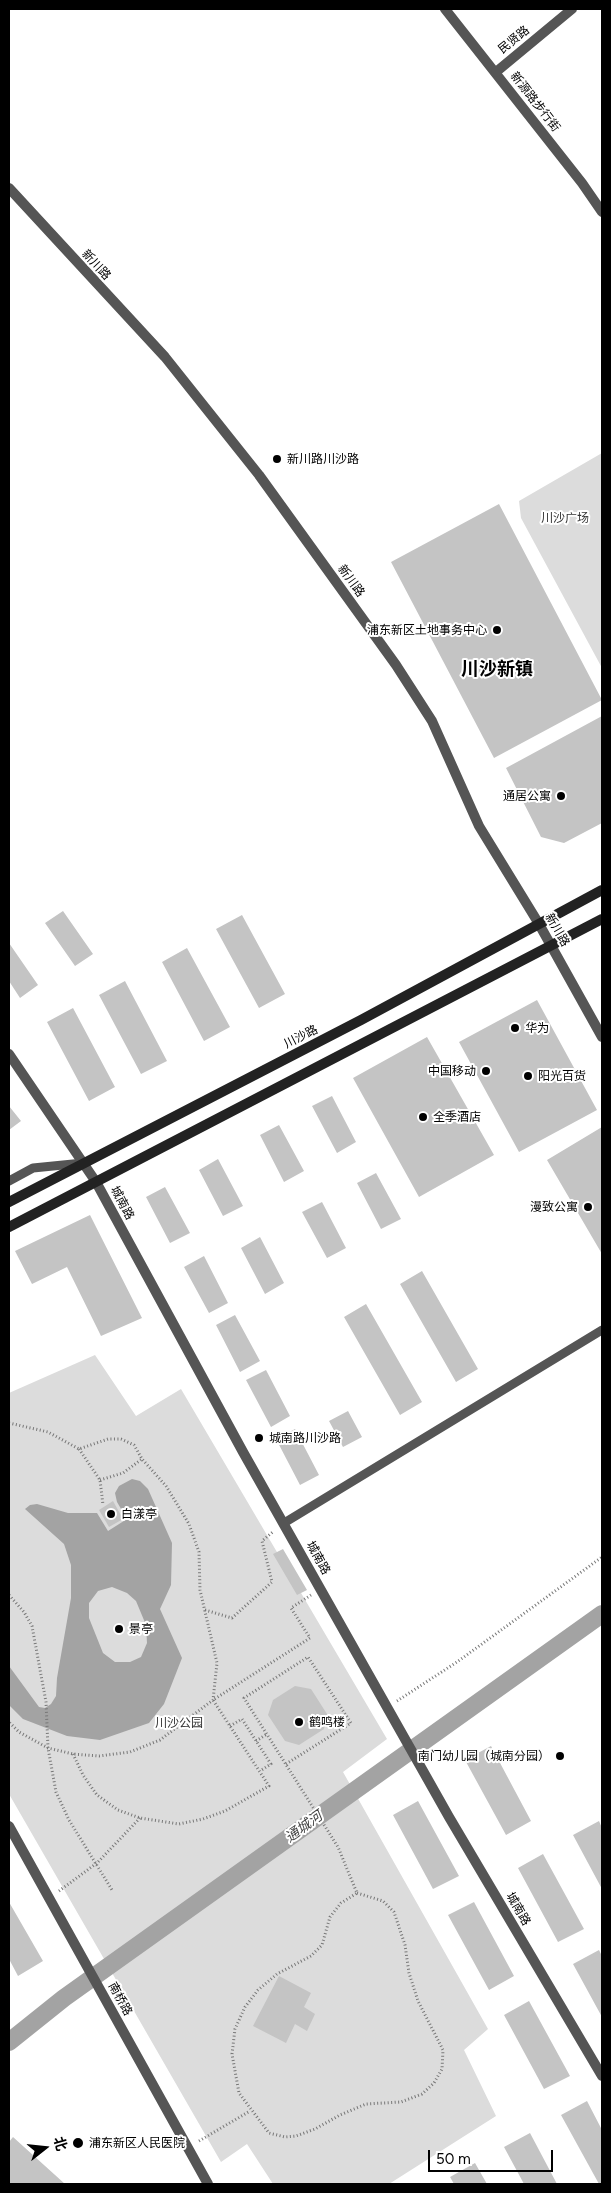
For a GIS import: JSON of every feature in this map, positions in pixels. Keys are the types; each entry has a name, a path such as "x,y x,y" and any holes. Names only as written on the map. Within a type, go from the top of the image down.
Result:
{"main road":[{"name":"川沙路","path":"9,1202 360,1020 602,890"},
{"path":"9,1227 602,919"}],"street":[{"name":"新源路步行街","path":"445,9 496,72 602,212"},
{"name":"民贤路","path":"496,72 572,9"},
{"name":"新川路","path":"9,188 165,357 258,475 391,657 432,721 479,826 552,945 602,1037"},
{"name":"城南路","path":"9,1054 96,1182 284,1523 450,1817 602,2076"},
{"name":"南桥路","path":"9,1826 208,2184"}],"lane":[{"path":"9,1181 33,1168 84,1162"},
{"path":"284,1523 602,1330"}],"path":[{"path":"9,1423 48,1432 79,1449 100,1480 103,1505"},
{"path":"74,1754 83,1775 97,1795 118,1810 140,1818 179,1824 203,1819 225,1811 269,1786 213,1700 217,1663 200,1590 199,1552 189,1524 166,1486 142,1459 134,1446 121,1439 108,1439 79,1449"},
{"path":"100,1480 123,1473 142,1459"},
{"path":"205,1610 232,1618 272,1582 262,1541 284,1523"},
{"path":"388,1707 457,1662 602,1557"},
{"path":"9,1722 19,1732 48,1748 74,1754 99,1756 130,1752 153,1743 160,1740 213,1700 310,1638 291,1608 321,1589"},
{"path":"9,1595 24,1612 32,1626 46,1702 48,1748 56,1792 69,1820 112,1890"},
{"path":"286,1764 350,1723 308,1657 244,1698 338,1847 357,1893"},
{"path":"230,1726 242,1719 272,1764 260,1771"},
{"path":"256,1741 267,1734"},
{"path":"50,1898 97,1863 140,1818"},
{"path":"357,1893 383,1901 394,1912 405,1945 409,1973 418,2001 443,2050 442,2069 434,2083 422,2094 401,2102 366,2104 340,2115 315,2130 296,2136 285,2137 269,2133 250,2111 239,2093 232,2054 235,2029 245,2007 258,1990 277,1974 311,1956 322,1945 330,1917 341,1903 357,1893"},
{"path":"188,2148 250,2111"}],"green space":[{"name":"川沙广场","path":"602,453 602,668 521,518 519,501"},
{"name":"川沙公园","path":"95,1355 136,1416 181,1389 387,1739 343,1772 488,2029 464,2050 496,2116 389,2184 273,2184 247,2144 221,2162 9,1794 9,1393"}],"shaded area":[{"path":"132,1479 140,1481 148,1489 172,1543 171,1585 160,1609 182,1658 164,1704 149,1723 100,1740 67,1736 23,1719 9,1705 9,1666 39,1707 45,1708 51,1704 56,1696 57,1678 71,1598 71,1565 64,1544 25,1509 30,1505 37,1504 68,1513 97,1513 108,1531 127,1519 117,1502 115,1493 119,1486","holes":["112,1587 127,1593 136,1601 146,1625 147,1643 141,1657 130,1662 115,1662 103,1653 89,1618 89,1603 98,1591"]}],"building":[{"name":"浦东新区土地事务中心","path":"499,504 602,700 494,758 391,562"},
{"name":"通居公寓","path":"602,716 602,823 564,843 541,837 506,768"},
{"path":"63,911 93,954 75,966 45,923"},
{"path":"242,915 285,994 259,1008 216,929"},
{"path":"9,943 38,985 20,998 9,981"},
{"path":"187,948 230,1027 204,1041 162,962"},
{"path":"125,981 167,1061 141,1074 99,995"},
{"name":"阳光百货","path":"537,1000 597,1110 519,1152 459,1042"},
{"path":"73,1008 115,1087 89,1101 47,1022"},
{"name":"全季酒店","path":"427,1037 494,1155 419,1197 353,1078"},
{"path":"332,1096 356,1142 337,1153 312,1106"},
{"path":"9,1106 21,1121 9,1130"},
{"path":"279,1125 304,1171 284,1182 260,1135"},
{"name":"漫致公寓","path":"602,1127 602,1254 547,1160"},
{"path":"218,1159 243,1206 223,1216 199,1170"},
{"path":"376,1173 401,1219 381,1229 357,1183"},
{"path":"165,1187 190,1233 170,1243 146,1197"},
{"path":"322,1202 346,1248 327,1258 302,1212"},
{"path":"90,1215 142,1318 101,1336 67,1267 32,1284 15,1251"},
{"path":"260,1237 284,1283 265,1294 241,1248"},
{"path":"204,1256 228,1303 209,1313 184,1267"},
{"path":"422,1271 478,1369 456,1382 400,1284"},
{"path":"366,1304 422,1402 400,1415 344,1317"},
{"path":"235,1315 260,1361 240,1372 216,1325"},
{"path":"266,1370 290,1416 271,1427 246,1380"},
{"path":"348,1411 362,1437 343,1447 329,1421"},
{"path":"295,1429 319,1475 300,1485 276,1439"},
{"name":"白漾亭","path":"113,1501 123,1519 109,1527 99,1510"},
{"path":"283,1549 307,1590 297,1595 273,1554"},
{"name":"景亭","path":"117,1624 121,1624 124,1629 123,1633 117,1634 114,1631 114,1627"},
{"name":"鹤鸣楼","path":"295,1686 311,1689 327,1714 324,1729 299,1745 285,1741 268,1715 273,1700"},
{"path":"491,1746 531,1821 506,1835 465,1760"},
{"path":"418,1801 459,1876 433,1889 393,1815"},
{"path":"599,1821 602,1828 602,1889 573,1835"},
{"path":"543,1854 584,1929 558,1942 518,1868"},
{"path":"9,1902 43,1961 18,1976 9,1959"},
{"path":"474,1902 514,1976 489,1990 448,1915"},
{"path":"599,1950 602,1956 602,2017 573,1964"},
{"path":"279,1976 311,1993 304,2007 315,2014 307,2031 295,2024 286,2043 253,2026"},
{"path":"529,2001 570,2076 544,2089 504,2015"},
{"path":"587,2101 602,2130 602,2184 599,2184 561,2115"},
{"path":"530,2133 557,2184 524,2184 504,2147"},
{"path":"13,2137 65,2184 9,2184 9,2142"},
{"path":"475,2163 487,2184 454,2184 450,2177"}],"waterway":[{"name":"通城河","path":"9,2042 64,1998 602,1614"}],"place":[{"name":"新川路川沙路","path":"277,459"},
{"name":"浦东新区土地事务中心","path":"497,630"},
{"name":"通居公寓","path":"561,796"},
{"name":"华为","path":"515,1028"},
{"name":"中国移动","path":"486,1071"},
{"name":"阳光百货","path":"528,1076"},
{"name":"全季酒店","path":"423,1117"},
{"name":"漫致公寓","path":"588,1207"},
{"name":"城南路川沙路","path":"259,1438"},
{"name":"白漾亭","path":"111,1514"},
{"name":"景亭","path":"119,1629"},
{"name":"鹤鸣楼","path":"299,1722"},
{"name":"南门幼儿园（城南分园）","path":"560,1756"},
{"name":"浦东新区人民医院","path":"78,2143"}],"district":[{"name":"川沙新镇","path":"497,670"}]}
